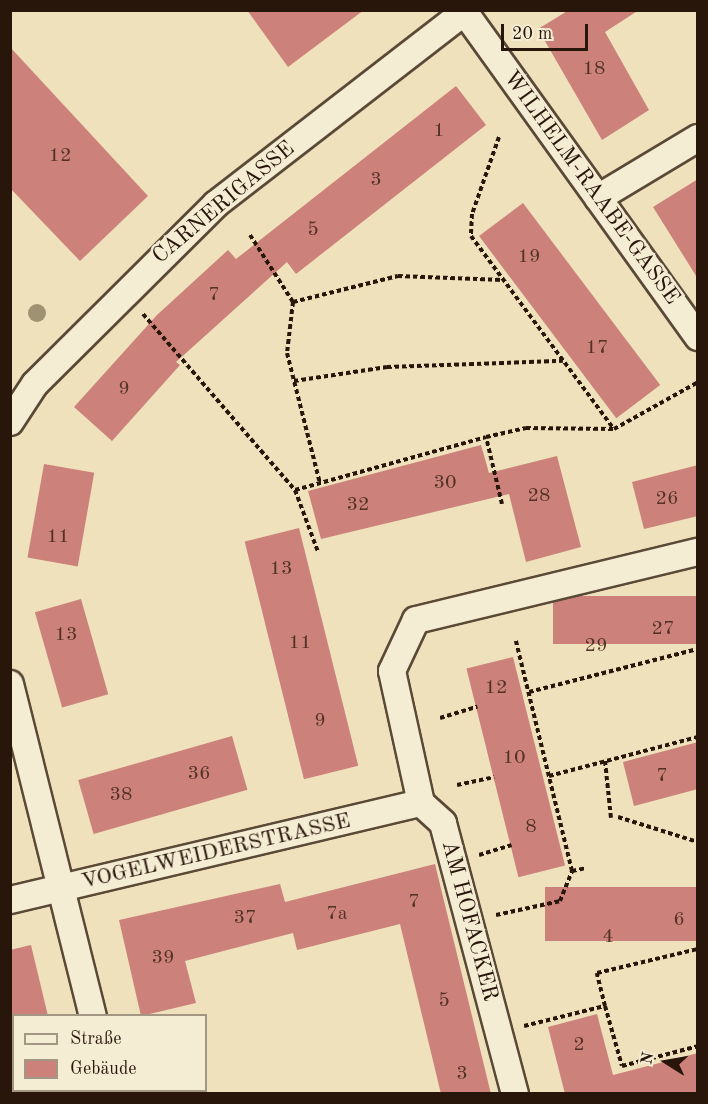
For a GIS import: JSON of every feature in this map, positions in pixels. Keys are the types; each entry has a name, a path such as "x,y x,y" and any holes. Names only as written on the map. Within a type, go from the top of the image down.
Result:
{"street":[{"name":"WILHELM-RAABE-GASSE","path":"464,11 698,337"},
{"name":"CARNERIGASSE","path":"10,422 35,384 216,204 464,11"},
{"path":"598,198 698,138"},
{"path":"421,802 392,671 416,620 513,594 698,552"},
{"path":"10,684 92,1014"},
{"name":"VOGELWEIDERSTRASSE","path":"10,900 60,887 103,882 421,802"},
{"name":"AM HOFACKER","path":"421,802 443,823 515,1094"}],"path":[{"path":"499,137 472,214 471,236 614,429"},
{"path":"250,236 293,302 287,353 320,483"},
{"path":"293,302 398,276 503,280"},
{"path":"143,314 295,490 318,552"},
{"path":"294,381 387,367 563,361"},
{"path":"295,490 526,428 614,429 698,382"},
{"path":"486,437 502,504"},
{"path":"492,916 560,900 572,870 516,641"},
{"path":"529,692 698,649"},
{"path":"440,718 477,707"},
{"path":"549,776 698,737"},
{"path":"605,761 611,818"},
{"path":"457,785 494,777"},
{"path":"618,816 698,842"},
{"path":"475,856 512,845"},
{"path":"572,870 586,868"},
{"path":"698,949 597,974 622,1066 698,1046"},
{"path":"518,1027 605,1006"}],"building":[{"path":"247,10 364,10 288,67"},
{"path":"569,10 639,10 605,32 649,110 602,140 538,29"},
{"path":"10,47 148,196 80,261 10,188"},
{"path":"456,86 486,125 296,274 287,262 176,362 180,365 112,441 74,407 157,315 228,250 236,259"},
{"path":"698,179 698,279 653,207"},
{"path":"523,203 660,385 616,418 479,236"},
{"path":"481,445 489,473 557,456 581,547 526,562 509,494 321,539 308,491"},
{"path":"44,464 94,473 78,566 28,558"},
{"path":"698,465 698,516 644,529 632,482"},
{"path":"299,528 358,766 304,779 245,542"},
{"path":"553,596 698,596 698,644 553,644"},
{"path":"81,599 108,694 62,707 35,612"},
{"path":"513,657 565,866 518,877 466,669"},
{"path":"232,736 247,790 94,834 78,780"},
{"path":"698,742 698,789 634,806 623,762"},
{"path":"435,864 491,1094 441,1094 400,924 297,950 293,933 185,961 196,1003 141,1014 119,920 280,884 285,902"},
{"path":"545,887 698,887 698,941 545,941"},
{"path":"31,945 48,1014 12,1014 10,1016 10,950"},
{"path":"597,1014 613,1075 698,1053 698,1094 565,1094 548,1027"}]}
